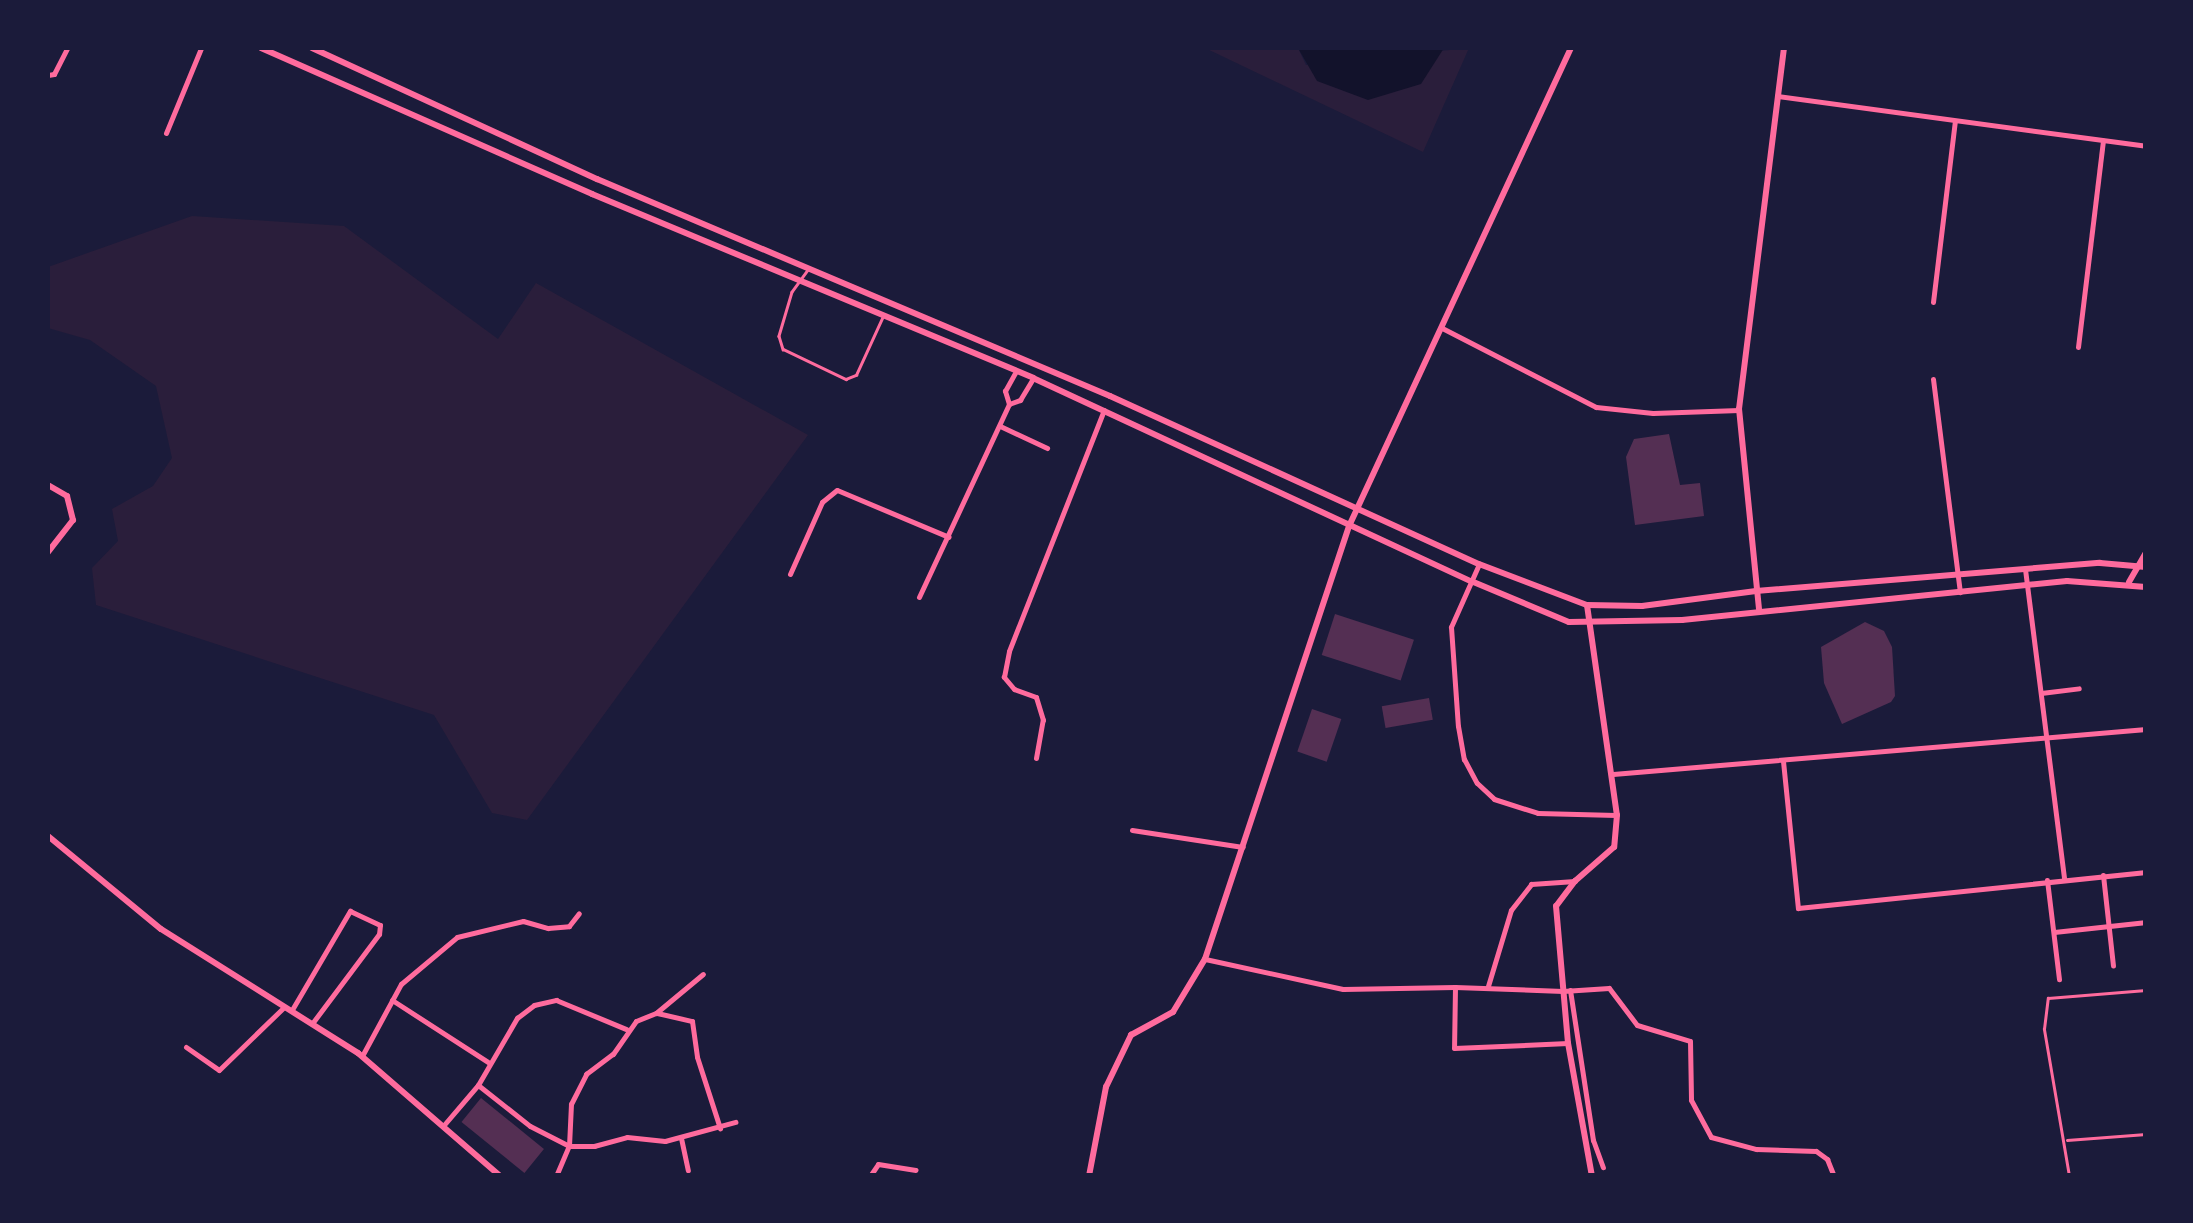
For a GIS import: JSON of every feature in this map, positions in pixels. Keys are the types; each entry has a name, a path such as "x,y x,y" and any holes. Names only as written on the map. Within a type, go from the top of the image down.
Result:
{"main road":[{"path":"262,48 592,194 1033,378 1569,622 1682,620 1760,609 2027,585 2129,582 2146,587"},
{"path":"312,48 597,179 1359,506 1479,564 1587,605 1642,606 1756,591 2025,569 2142,565"},
{"path":"1089,1176 1106,1088 1131,1036 1173,1012 1204,959 1350,524 1571,48"},
{"path":"1760,609 1740,410 1784,48"},
{"path":"592,194 597,179"},
{"path":"48,485 68,496 73,520 48,552"},
{"path":"2129,582 2146,552"},
{"path":"1587,605 1586,622 1613,774 1617,815 1614,847 1575,881 1556,906 1567,991 1568,1043 1592,1176"},
{"path":"48,836 161,929 314,1021 362,1056 500,1176"}],"street":[{"path":"48,75 54,74 66,48"},
{"path":"166,133 200,48"},
{"path":"1777,96 2146,146"},
{"path":"1933,302 1955,120"},
{"path":"2078,346 2104,140"},
{"path":"1442,328 1596,407 1654,412 1740,410"},
{"path":"919,596 1000,426 1009,404 1005,391 1016,371"},
{"path":"1009,404 1020,400 1033,378"},
{"path":"1933,379 1960,592"},
{"path":"1036,758 1044,720 1036,697 1014,688 1004,677 1008,651 1104,410"},
{"path":"1000,426 1047,448"},
{"path":"790,574 822,502 837,490 949,537"},
{"path":"1479,564 1450,627 1458,726 1464,758 1477,783 1494,799 1538,813 1617,815"},
{"path":"2025,569 2064,878"},
{"path":"2040,693 2079,688"},
{"path":"1613,774 2146,729"},
{"path":"1783,759 1798,908 2146,872"},
{"path":"1132,830 1242,847"},
{"path":"2103,875 2113,964"},
{"path":"2048,880 2059,980"},
{"path":"1488,986 1511,910 1531,884 1575,881"},
{"path":"186,1047 218,1070 289,1006 350,911 380,926 379,934 314,1021"},
{"path":"362,1056 401,984 457,937 523,921 548,928 570,926 578,914"},
{"path":"2054,932 2146,922"},
{"path":"1204,959 1343,989 1609,988 1637,1025 1690,1041 1691,1098 1711,1137 1756,1148 1816,1151 1828,1158 1834,1176"},
{"path":"556,1176 569,1146 570,1104 586,1074 613,1054 627,1030 656,1013 703,974"},
{"path":"1456,987 1454,1048 1568,1043"},
{"path":"1567,991 1593,1140 1603,1166"},
{"path":"392,1000 488,1062"},
{"path":"443,1126 478,1084 516,1018 534,1005 556,1000 627,1030"},
{"path":"656,1013 692,1021 697,1057 720,1128"},
{"path":"478,1084 530,1126 569,1146 594,1146 628,1137 681,1138 735,1122"},
{"path":"681,1138 688,1170"},
{"path":"870,1176 878,1164 916,1170"}],"lane":[{"path":"808,270 792,292 778,336 784,348 846,378 856,375 884,315"},
{"path":"2070,1176 2044,1030 2048,998 2146,990"},
{"path":"2064,1140 2146,1134"}],"shaded area":[{"path":"1205,48 1298,48 1306,65 1469,48 1423,152"},
{"path":"1298,48 1444,48 1421,84 1368,100 1317,81"},
{"path":"192,216 344,226 498,339 536,283 808,435 527,820 492,813 434,715 96,605 92,568 118,541 112,509 153,486 172,458 156,386 90,340 48,328 48,267"}],"building":[{"path":"1669,434 1680,485 1700,483 1704,516 1635,525 1626,457 1634,439"},
{"path":"1335,614 1414,640 1401,681 1322,655"},
{"path":"1865,622 1884,631 1892,647 1895,696 1891,702 1842,724 1824,683 1821,647"},
{"path":"1429,698 1433,720 1386,728 1382,706"},
{"path":"1312,709 1341,719 1327,762 1297,752"},
{"path":"481,1098 544,1149 524,1173 461,1122"}]}
